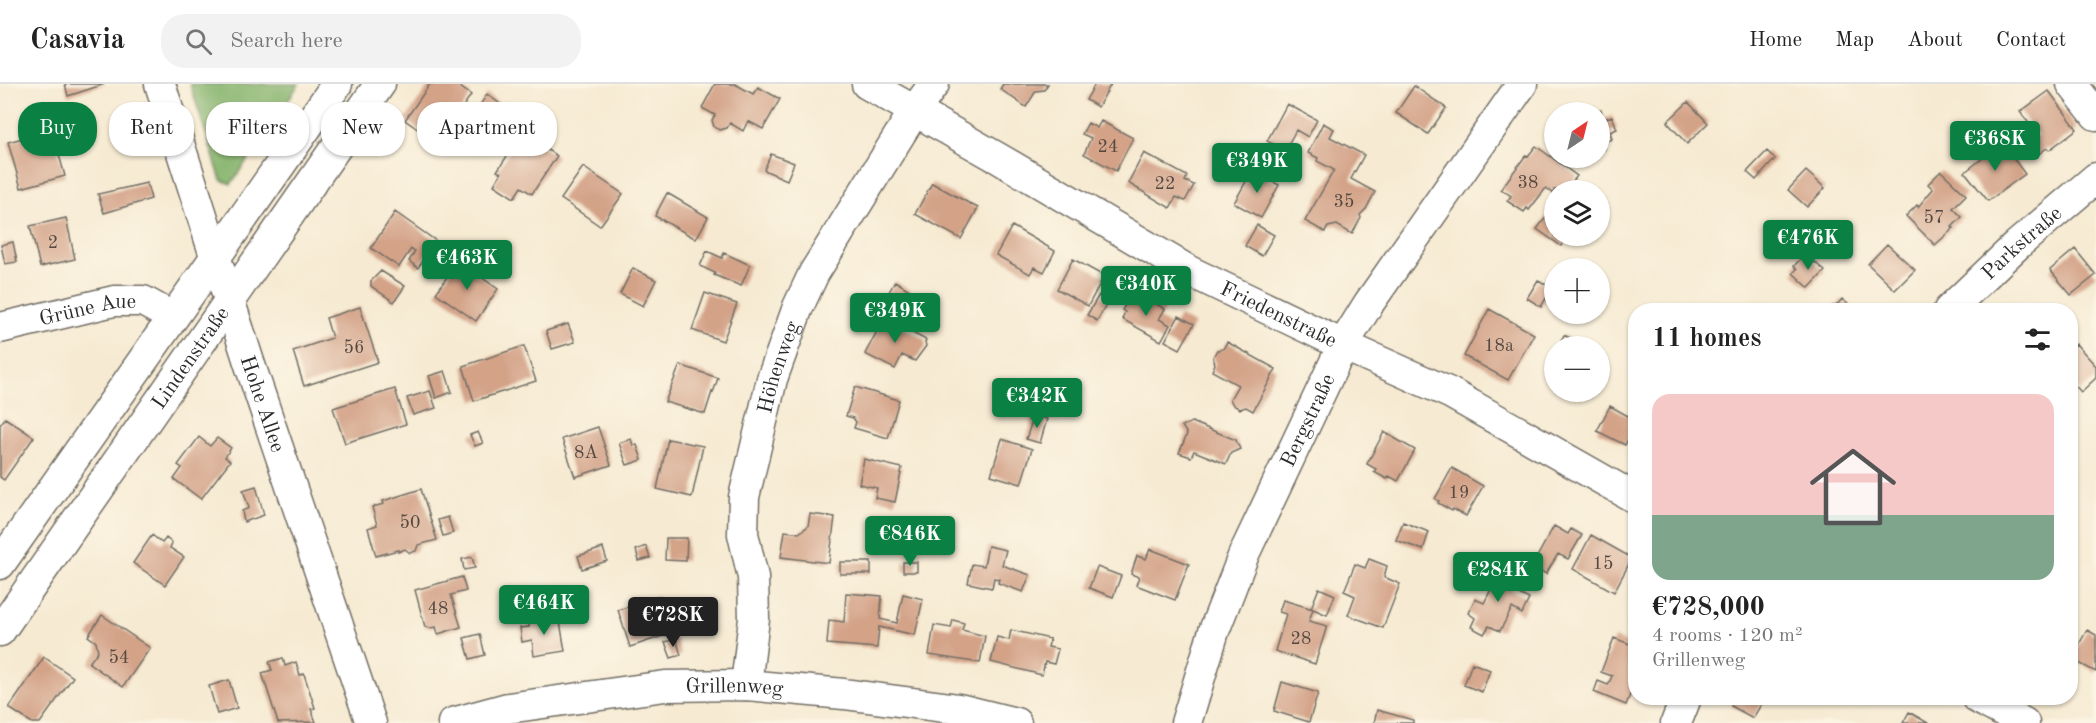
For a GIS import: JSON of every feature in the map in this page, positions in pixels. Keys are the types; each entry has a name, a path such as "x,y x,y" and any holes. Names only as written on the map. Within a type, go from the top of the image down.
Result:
{"street":[{"name":"Hohe Allee","path":"160,84 371,723"},
{"name":"Lindenstraße","path":"0,564 337,84"},
{"name":"Lindenstraße","path":"0,631 380,84"},
{"name":"Friedenstraße","path":"867,84 1189,271 1476,407 1628,494"},
{"name":"Höhenweg","path":"746,686 754,619 753,577 742,534 744,497 772,379 798,307 814,273 915,110 934,84"},
{"name":"Bergstraße","path":"1186,723 1214,631 1244,554 1343,345 1369,303 1522,84"},
{"path":"2072,84 2096,115"},
{"name":"Parkstraße","path":"1956,303 2017,245 2096,178"},
{"name":"Grüne Aue","path":"0,328 114,300 143,301 172,317"},
{"name":"Grillenweg","path":"453,723 508,708 664,686 746,686 844,694 959,709 1016,723"},
{"path":"1676,723 1683,705"},
{"path":"1990,705 2024,723"}],"green space":[{"path":"190,84 299,84 287,102 206,102 206,134"},
{"path":"213,156 250,156 231,184 221,180"}],"building":[{"path":"65,84 105,84 68,96"},
{"path":"430,84 456,84 471,95 466,102 418,102"},
{"path":"715,84 735,84 753,94 758,87 780,99 763,129 748,121 743,131 730,123 727,128 720,130 714,127 712,120 715,115 702,108"},
{"path":"1003,84 1048,84 1044,90 1036,91 1026,107 1000,89"},
{"path":"1095,84 1111,84 1098,107 1086,100"},
{"path":"1414,86 1446,108 1428,134 1396,113"},
{"path":"2049,91 2077,129 2049,150 2047,148 2036,156 2027,143 2038,135 2020,112"},
{"path":"487,94 497,102 482,102"},
{"path":"1688,102 1708,123 1687,144 1667,122"},
{"path":"417,103 417,129 405,120"},
{"path":"1287,104 1317,120 1308,137 1296,130 1285,150 1267,141"},
{"path":"1612,116 1617,129 1610,132 1610,117"},
{"path":"1101,121 1133,138 1116,171 1084,154 1091,138 1082,134 1088,123 1097,128"},
{"path":"1323,123 1334,129 1330,137 1364,155 1351,179 1375,192 1360,215 1361,218 1352,234 1337,225 1328,227 1325,232 1305,221 1334,170 1308,153"},
{"path":"18,139 18,156 59,156 65,176 21,188 8,142"},
{"path":"2002,143 2025,174 1988,201 1965,172"},
{"path":"1536,146 1544,152 1544,168 1566,168 1577,176 1574,180 1544,180 1544,191 1529,210 1527,208 1524,212 1507,201 1511,196 1501,189 1526,155 1528,156"},
{"path":"1767,151 1775,159 1756,180 1747,172"},
{"path":"1144,153 1187,176 1185,181 1194,185 1185,201 1176,197 1170,208 1128,183"},
{"path":"771,154 794,163 787,180 764,170"},
{"path":"507,156 557,156 532,194 521,187 514,198 494,185 501,173 497,171"},
{"path":"583,167 623,194 600,226 561,199"},
{"path":"1252,171 1279,185 1261,218 1234,203"},
{"path":"1806,171 1825,188 1807,207 1788,190"},
{"path":"1941,171 1966,195 1953,208 1962,217 1952,227 1954,228 1935,245 1906,216 1917,205 1918,207 1933,189 1928,184"},
{"path":"147,183 151,199 104,213 98,194"},
{"path":"932,183 978,208 961,239 915,214"},
{"path":"667,193 708,217 696,239 655,216"},
{"path":"395,212 436,241 418,268 409,261 415,251 411,249 399,267 371,248"},
{"path":"66,218 75,259 40,267 30,226"},
{"path":"1544,220 1544,234 1537,229"},
{"path":"1257,225 1274,235 1262,256 1245,246"},
{"path":"1012,226 1055,251 1044,272 1034,267 1030,274 996,255"},
{"path":"13,242 17,262 5,264 1,245"},
{"path":"1887,244 1915,270 1895,290 1868,264"},
{"path":"2075,249 2096,275 2071,295 2050,270"},
{"path":"707,251 722,258 724,253 750,265 741,286 714,275 715,273 700,266"},
{"path":"1805,254 1825,271 1809,288 1793,273 1797,269 1794,266"},
{"path":"1073,259 1104,276 1088,306 1057,289"},
{"path":"458,261 498,289 476,321 436,293"},
{"path":"633,268 656,280 643,306 620,294"},
{"path":"381,271 405,286 394,302 371,286 371,281"},
{"path":"1538,280 1544,283 1544,302 1541,307 1527,298"},
{"path":"895,281 911,291 903,304 888,294"},
{"path":"705,293 737,304 723,341 692,330"},
{"path":"1099,295 1108,301 1097,321 1087,315"},
{"path":"1141,295 1165,309 1159,319 1170,325 1161,341 1122,319 1125,312 1122,310 1130,297 1137,301"},
{"path":"360,307 378,362 304,386 293,351 332,338 326,318"},
{"path":"1489,309 1534,334 1508,380 1464,356"},
{"path":"1179,316 1194,324 1180,349 1165,341"},
{"path":"884,318 926,340 926,346 915,361 902,355 895,369 865,354"},
{"path":"568,324 575,342 552,349 546,331"},
{"path":"1227,342 1276,369 1253,411 1246,407 1240,409 1233,405 1230,399 1238,385 1212,371 1215,364 1213,357 1217,350 1223,349"},
{"path":"524,346 536,381 474,401 463,366"},
{"path":"2078,346 2096,366 2096,378 2081,392 2078,389"},
{"path":"680,365 718,378 705,414 665,402"},
{"path":"445,371 452,392 436,398 429,376"},
{"path":"855,387 899,400 888,438 854,428 856,422 853,418 846,416"},
{"path":"395,389 406,424 345,443 333,408"},
{"path":"430,391 436,408 413,415 407,398"},
{"path":"1610,406 1628,416 1628,439 1625,445 1597,431"},
{"path":"1034,415 1047,419 1040,443 1026,439"},
{"path":"5,418 34,437 4,480 0,477 0,425"},
{"path":"1192,422 1236,440 1240,449 1231,453 1226,464 1194,451 1191,457 1179,453 1187,434 1182,426"},
{"path":"598,427 611,465 575,477 562,439"},
{"path":"478,432 483,443 475,446 470,435"},
{"path":"1384,432 1415,450 1398,481 1389,476 1387,479 1374,472 1376,469 1367,464"},
{"path":"199,437 210,446 217,438 231,448 225,457 230,461 201,499 174,479 182,468 178,465"},
{"path":"631,439 633,445 637,445 642,460 627,465 619,443"},
{"path":"668,439 703,446 692,497 657,489"},
{"path":"1002,439 1032,449 1021,484 991,475"},
{"path":"864,459 902,468 895,502 875,498 877,488 859,484"},
{"path":"1452,468 1483,486 1466,516 1453,509 1452,511 1435,499"},
{"path":"256,486 264,515 244,522 242,511 249,508 243,490"},
{"path":"421,489 437,540 418,545 416,551 410,553 405,549 376,556 368,528 377,525 372,507 384,504 383,501"},
{"path":"810,514 835,517 829,563 781,557 785,531 799,533 808,526"},
{"path":"448,517 453,533 443,536 438,520"},
{"path":"1403,522 1429,532 1423,550 1396,540"},
{"path":"1554,526 1568,534 1571,529 1582,535 1568,559 1558,554 1546,574 1532,566"},
{"path":"152,535 162,543 166,538 172,543 170,548 184,557 165,585 133,563"},
{"path":"1591,535 1628,556 1628,566 1614,592 1573,569"},
{"path":"666,538 687,538 686,561 665,560"},
{"path":"646,546 650,558 639,561 636,550"},
{"path":"988,546 1006,550 1002,565 1030,575 1023,592 998,583 999,579 994,578 992,588 968,583 972,564 984,566"},
{"path":"603,548 607,561 582,569 578,556"},
{"path":"1150,549 1189,564 1175,600 1136,585 1139,577 1131,574 1137,556 1146,559"},
{"path":"472,557 475,568 464,570 462,559"},
{"path":"1369,559 1387,566 1384,577 1400,584 1383,628 1348,615 1355,596 1344,591 1355,564 1365,568"},
{"path":"840,562 871,562 871,574 840,574"},
{"path":"903,562 917,562 917,572 903,572"},
{"path":"1503,566 1519,575 1511,590 1529,599 1522,614 1512,608 1500,631 1489,626 1484,634 1471,627 1475,618 1468,613 1475,599 1484,603"},
{"path":"1097,567 1121,576 1113,597 1089,588"},
{"path":"462,577 466,591 451,595 461,627 438,634 436,627 425,627 415,590"},
{"path":"1319,588 1335,595 1327,615 1311,608"},
{"path":"846,593 882,596 880,619 897,623 903,594 923,599 915,635 879,627 877,648 827,644 829,620 844,622"},
{"path":"658,597 669,634 630,647 618,610"},
{"path":"1283,600 1313,609 1309,621 1327,626 1315,664 1275,651 1286,614 1279,612"},
{"path":"102,615 150,648 123,687 89,663 98,651 96,642 88,636"},
{"path":"559,616 565,651 534,656 532,640 522,642 520,628 529,627 529,621"},
{"path":"953,620 964,623 962,630 985,636 980,663 929,655 934,625 951,628"},
{"path":"1011,630 1050,639 1048,647 1058,649 1054,664 1045,662 1042,675 991,662 997,637 1009,640"},
{"path":"2087,630 2096,635 2096,672 2078,663 2078,646"},
{"path":"480,634 485,655 470,659 464,638"},
{"path":"1614,638 1628,643 1628,700 1626,705 1594,692 1598,681 1608,685 1612,676 1601,672"},
{"path":"676,639 681,655 671,658 665,642"},
{"path":"44,657 73,677 40,723 32,723 9,708"},
{"path":"283,658 285,666 296,662 300,675 304,674 315,708 311,709 316,722 278,723 262,673 272,670 269,662"},
{"path":"1472,663 1490,670 1482,692 1464,685"},
{"path":"229,680 237,708 217,714 209,686"},
{"path":"1282,682 1318,693 1309,722 1274,711"},
{"path":"1732,705 1761,705 1753,718"},
{"path":"1377,710 1413,720 1413,723 1374,723"},
{"path":"1909,712 1928,723 1903,723"}]}
